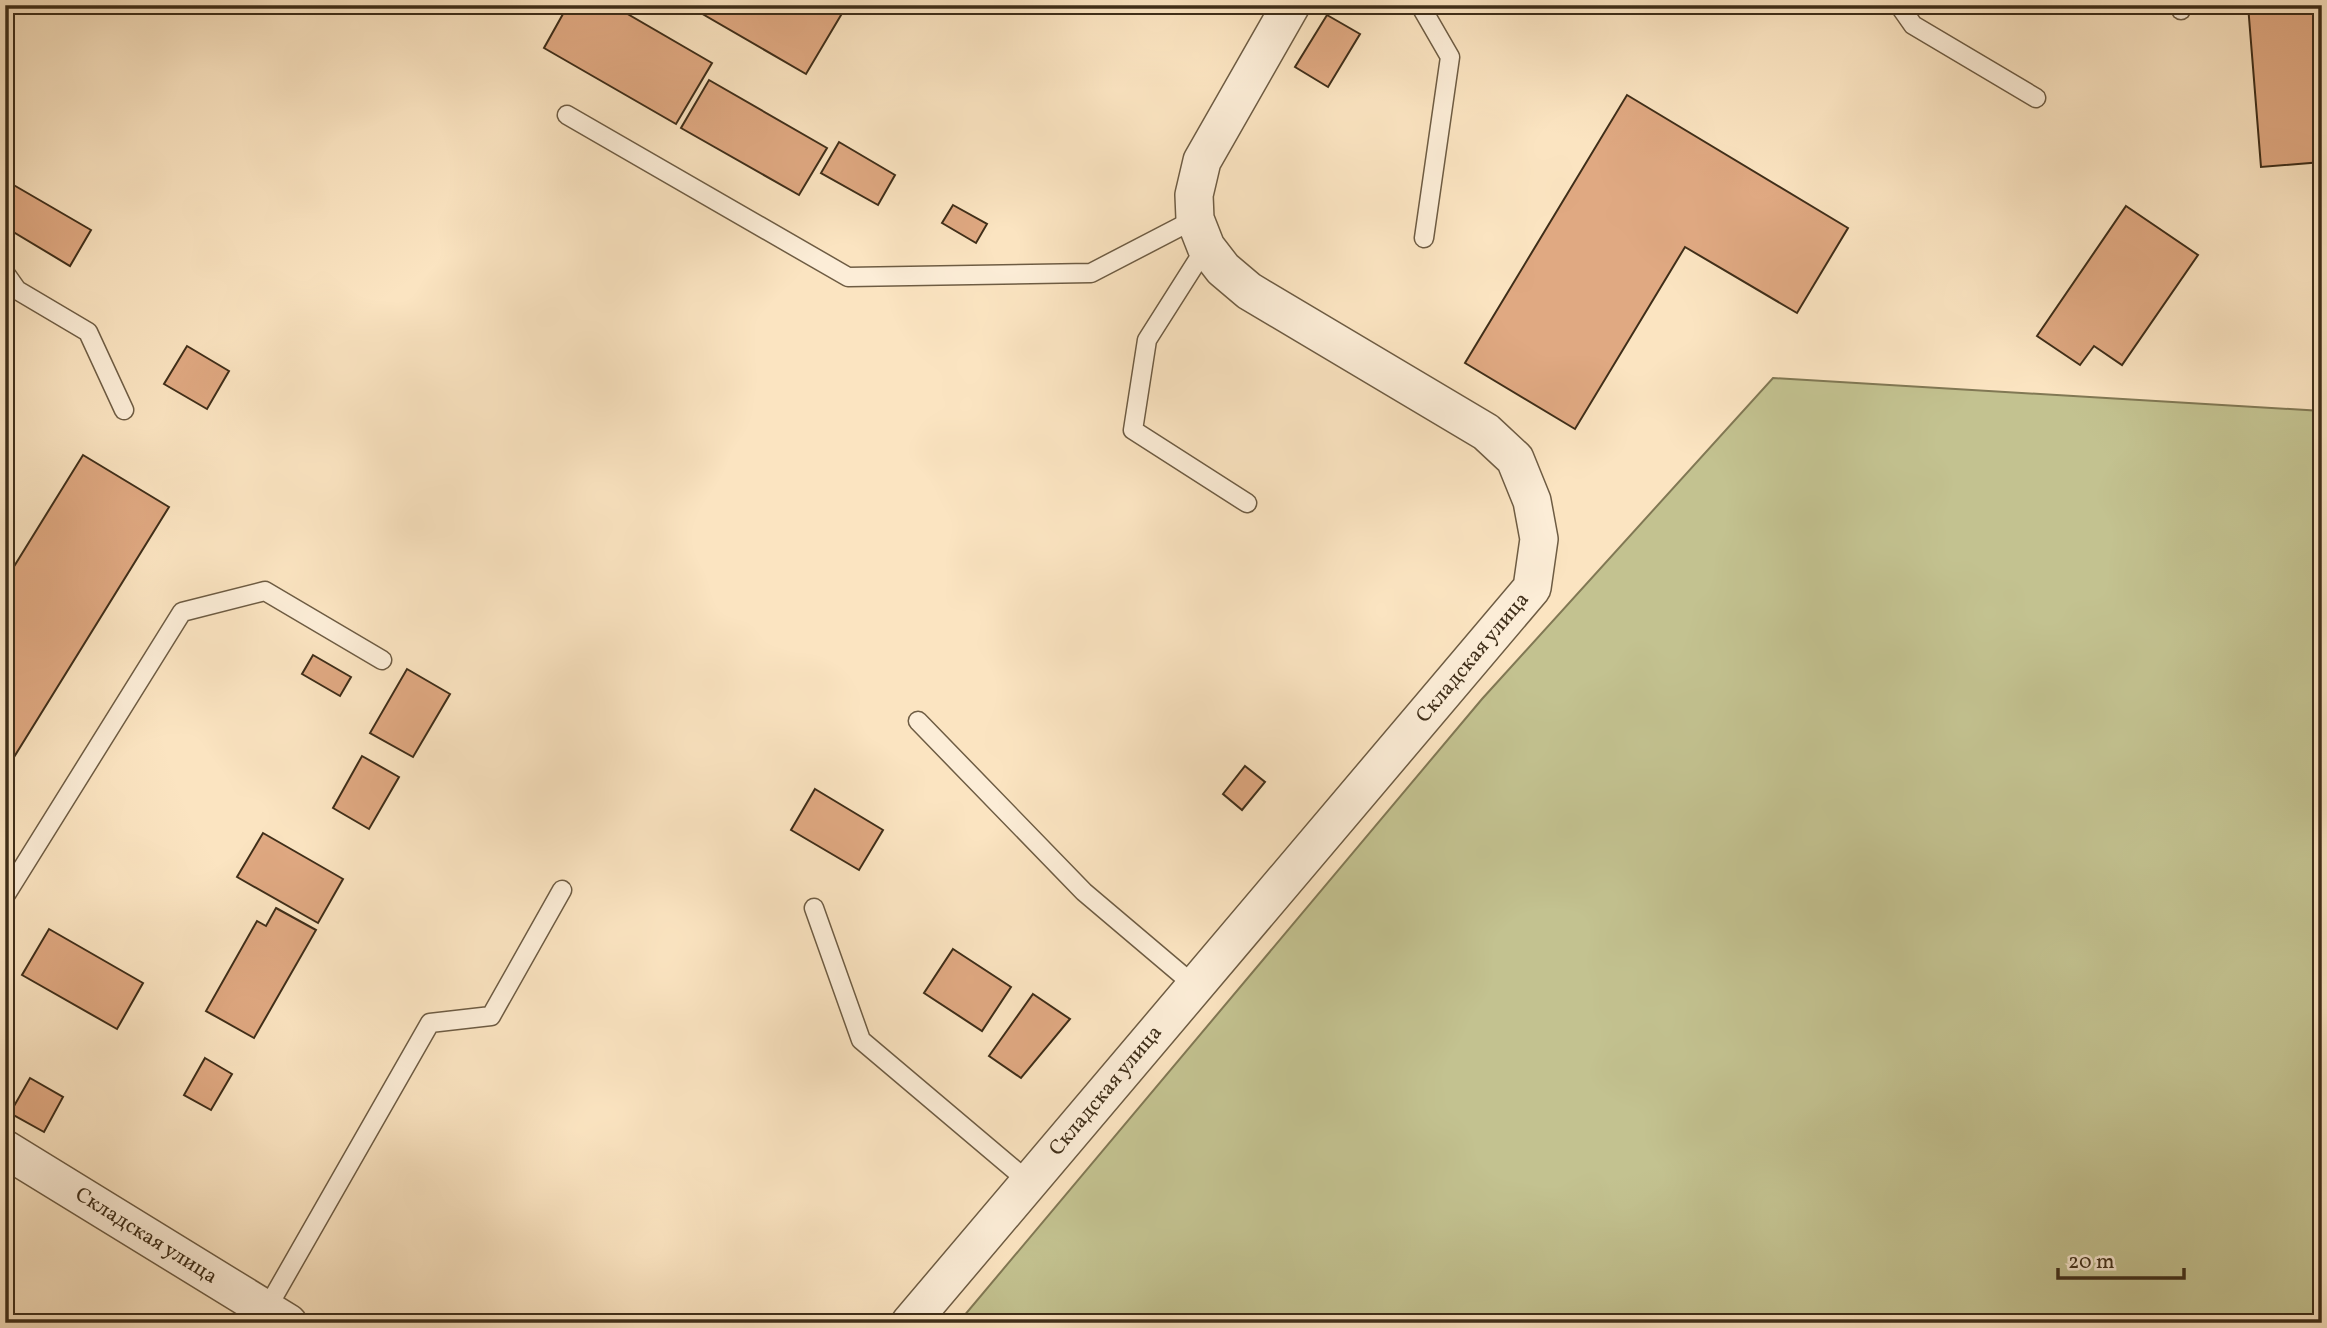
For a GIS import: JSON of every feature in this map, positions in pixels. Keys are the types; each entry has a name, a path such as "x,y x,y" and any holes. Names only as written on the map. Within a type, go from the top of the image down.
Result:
{"street":[{"path":"1200,233 1194,195 1202,161 1291,5"},
{"name":"Складская улица","path":"910,1323 1532,588 1539,540 1532,501 1515,459 1486,432 1248,290 1223,269 1200,233"},
{"name":"Складская улица","path":"5,1149 277,1316"}],"lane":[{"path":"1420,5 1450,57 1424,238"},
{"path":"1899,5 1913,25 2036,98"},
{"path":"566,115 848,277 1091,273 1200,233"},
{"path":"1200,233 1147,340 1133,430 1247,503"},
{"path":"5,272 17,290 88,332 124,410"},
{"path":"5,896 182,612 265,591 382,660"},
{"path":"918,720 1084,892 1195,986"},
{"path":"277,1316 430,1023 491,1016 562,890"},
{"path":"814,908 861,1040 1029,1182"}],"shaded area":[{"path":"1773,378 2322,411 2322,1323 958,1323 1482,699"}],"building":[{"path":"568,5 612,5 712,63 676,124 544,48"},
{"path":"687,5 847,5 806,74"},
{"path":"2248,5 2322,5 2322,162 2261,167"},
{"path":"1327,15 1360,34 1328,87 1295,67"},
{"path":"709,80 827,148 799,195 681,128"},
{"path":"1627,95 1848,228 1797,313 1685,247 1575,429 1465,363"},
{"path":"839,142 895,175 878,205 821,173"},
{"path":"5,180 91,230 70,266 5,227"},
{"path":"953,205 987,224 976,243 942,223"},
{"path":"2126,206 2198,255 2122,365 2094,346 2080,365 2037,336"},
{"path":"187,346 229,371 207,409 164,384"},
{"path":"83,455 169,507 6,770 5,581"},
{"path":"313,655 351,677 340,696 302,674"},
{"path":"407,669 450,694 413,757 370,733"},
{"path":"362,756 399,777 369,829 333,808"},
{"path":"1245,766 1265,782 1242,810 1223,794"},
{"path":"815,789 883,830 859,870 791,830"},
{"path":"263,833 343,879 318,923 237,877"},
{"path":"276,908 316,930 254,1038 206,1011 257,921 266,926"},
{"path":"49,929 143,983 117,1029 22,975"},
{"path":"953,949 1011,987 982,1031 924,993"},
{"path":"1033,994 1070,1019 1021,1078 989,1056"},
{"path":"205,1058 232,1074 211,1110 184,1095"},
{"path":"30,1078 63,1097 44,1132 10,1113"}]}
